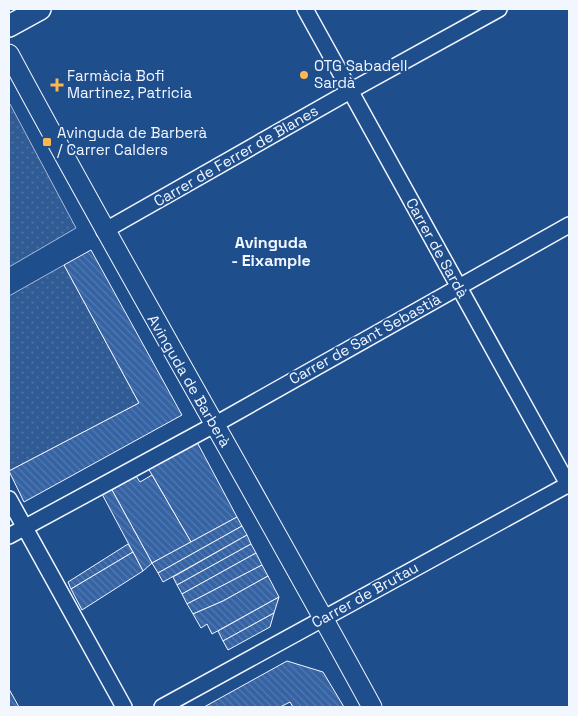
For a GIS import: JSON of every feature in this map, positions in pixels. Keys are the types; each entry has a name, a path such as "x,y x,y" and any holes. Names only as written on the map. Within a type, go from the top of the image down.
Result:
{"main road":[{"path":"9,26 40,9"}],"street":[{"name":"Carrer de Sardà","path":"306,9 569,485"},
{"name":"Carrer de Ferrer de Blanes","path":"104,231 499,9"},
{"name":"Avinguda de Barberà","path":"9,54 104,231 372,707"},
{"name":"Carrer de Sant Sebastià","path":"9,536 214,424 569,225"},
{"name":"Carrer de Brutau","path":"162,707 569,485"},
{"path":"9,499 23,528 124,707"}],"shaded area":[{"path":"9,105 76,228 9,267"},
{"path":"64,265 139,403 9,471 9,296"}],"building":[{"path":"91,250 182,415 24,502 9,471 139,403 64,265"},
{"path":"197,442 237,517 191,542 148,468"},
{"path":"152,475 191,542 152,563 112,490 136,476 140,482"},
{"path":"112,490 152,563 143,571 102,494"},
{"path":"237,517 242,526 158,573 152,563"},
{"path":"242,526 247,535 163,582 158,573"},
{"path":"247,535 251,544 177,585 173,577"},
{"path":"128,544 133,552 71,589 68,582"},
{"path":"251,544 256,553 182,594 177,585"},
{"path":"133,552 143,571 82,610 71,589"},
{"path":"256,553 262,565 187,604 182,594"},
{"path":"262,565 268,576 223,601 193,614 187,604"},
{"path":"268,576 279,597 212,634 207,624 201,628 193,614 223,601"},
{"path":"279,597 274,613 223,641 218,631"},
{"path":"274,613 270,627 228,650 223,641"},
{"path":"287,661 323,672 344,707 293,707 290,702 280,707 204,707"},
{"path":"9,689 19,707 9,707"}],"place":[{"name":"OTG Sabadell Sardà","path":"304,75"},
{"name":"Farmàcia Bofi Martinez, Patricia","path":"57,85"},
{"name":"Avinguda de Barberà / Carrer Calders","path":"47,142"}],"district":[{"name":"Avinguda - Eixample","path":"271,251"}]}
